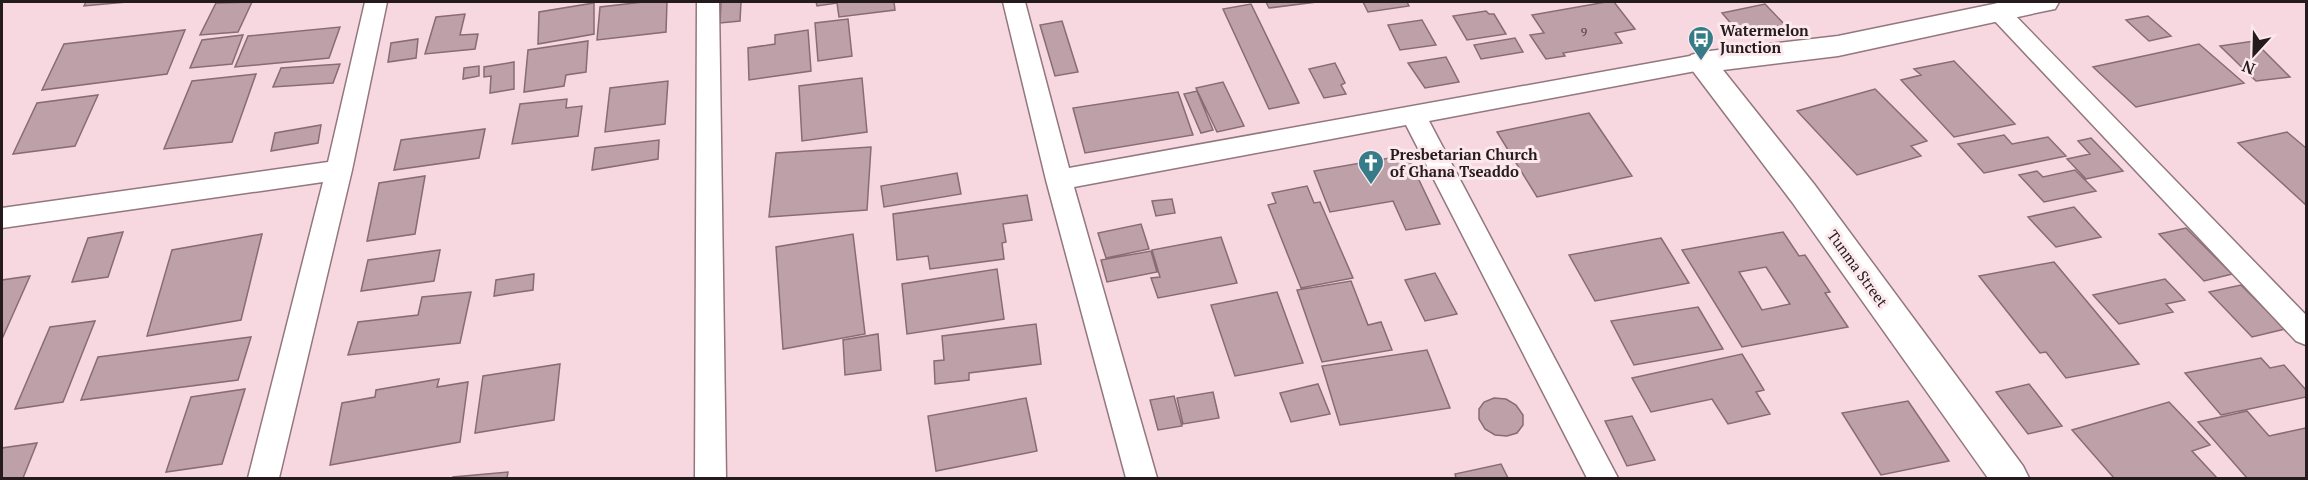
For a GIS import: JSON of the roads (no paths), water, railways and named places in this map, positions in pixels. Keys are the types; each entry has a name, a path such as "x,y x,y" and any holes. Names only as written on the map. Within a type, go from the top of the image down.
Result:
{"street":[{"path":"263,478 339,170 376,2"},
{"path":"708,2 711,478"},
{"path":"1014,2 1059,180 1141,478"},
{"path":"1059,180 1701,62 1838,46 2044,2"},
{"path":"1998,11 2307,333"},
{"name":"Tunma Street","path":"1701,62 1803,193 2010,478"},
{"path":"1413,114 1603,478"},
{"path":"2,218 339,170"}],"place":[{"name":"Watermelon Junction","path":"1701,62"},
{"name":"Presbetarian Church of Ghana Tseaddo","path":"1371,186"}]}
